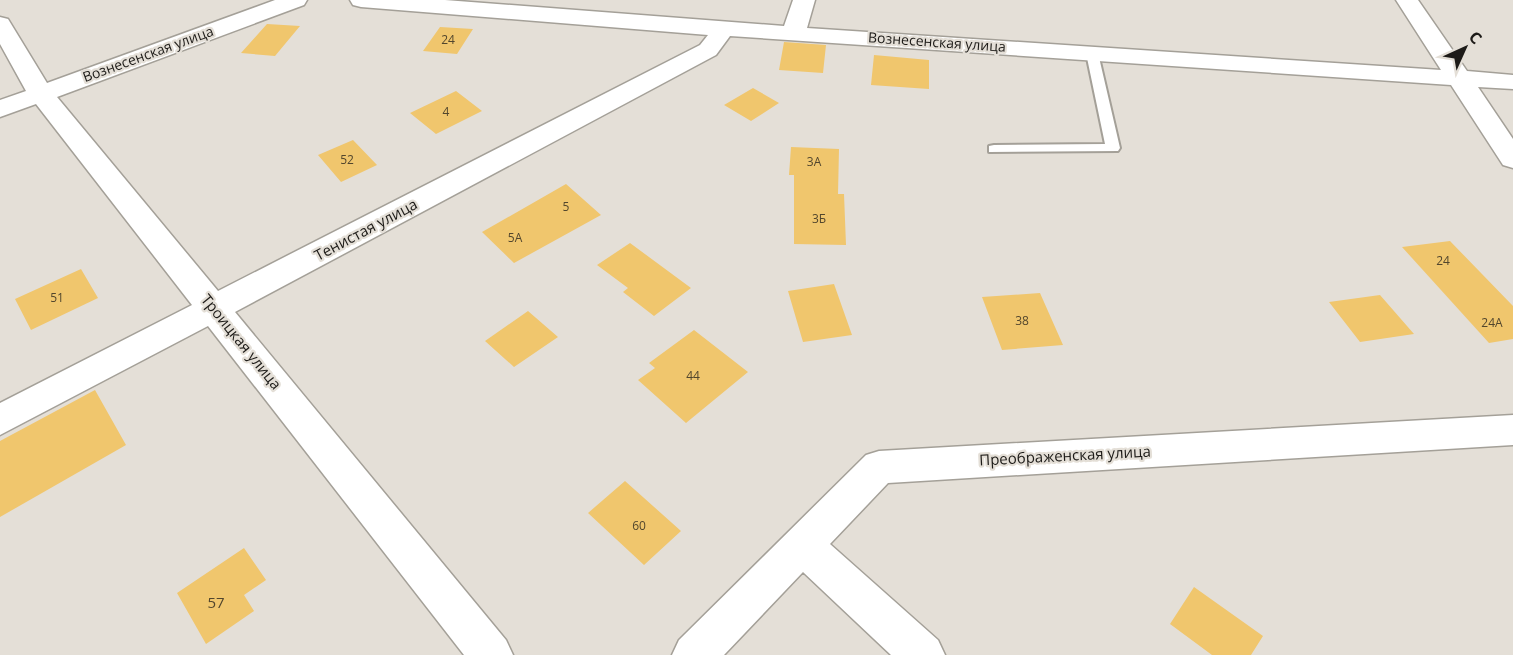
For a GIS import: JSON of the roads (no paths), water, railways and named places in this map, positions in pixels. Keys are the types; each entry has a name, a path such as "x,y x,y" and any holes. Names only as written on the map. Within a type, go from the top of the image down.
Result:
{"street":[{"name":"Вознесенская улица","path":"0,109 296,0"},
{"name":"Вознесенская улица","path":"361,0 724,29 1513,82"},
{"path":"794,32 804,0"},
{"path":"1407,0 1513,159"},
{"name":"Троицкая улица","path":"0,24 41,94 491,655"},
{"name":"Тенистая улица","path":"0,420 708,50 724,29"},
{"name":"Преображенская улица","path":"694,655 879,467 1513,430"},
{"path":"803,545 923,655"}],"lane":[{"path":"994,149 1113,148 1092,53"}]}
